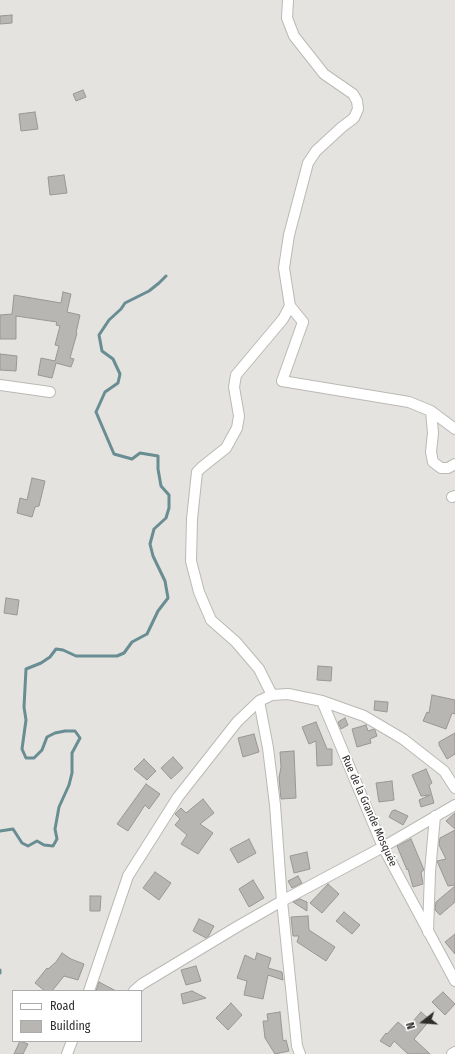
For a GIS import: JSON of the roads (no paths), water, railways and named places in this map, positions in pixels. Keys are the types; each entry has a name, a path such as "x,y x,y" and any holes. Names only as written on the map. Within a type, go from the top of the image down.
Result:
{"street":[{"path":"288,0 287,18 294,36 324,74 353,94 357,100 358,109 354,118 316,151 308,163 289,235 284,268 290,306 303,322 282,381 409,402 430,411 455,429"},
{"path":"272,695 259,669 236,642 211,620 199,592 191,561 192,519 197,472 226,448 238,428 234,387 236,375 282,319 290,306"},
{"path":"0,385 50,392"},
{"path":"430,411 433,433 431,452 433,462 441,468 448,468 455,464"},
{"path":"89,990 128,876 178,797 237,722 260,701 272,695 288,694 322,701 364,716 403,739 444,771 455,788"},
{"path":"260,701 268,748 275,805 282,901 297,1046 300,1054"},
{"name":"Rue de la Grande Mosquée","path":"322,701 383,847 455,981"},
{"path":"135,990 142,984 282,901 383,847 455,805"},
{"path":"428,932 430,872 435,816"},
{"path":"67,1054 72,1042"}],"waterway":[{"path":"0,831 13,829 22,843 28,846 37,841 44,845 53,846 57,839 55,829 59,807 69,785 72,773 72,753 80,738 75,731 55,733 47,737 42,750 34,758 26,758 22,749 26,720 24,707 26,669 41,663 50,657 56,649 63,650 76,656 117,656 124,653 132,642 147,634 158,611 168,598 165,581 153,556 150,544 154,529 166,518 169,508 169,495 161,486 158,469 158,456 140,453 132,459 114,454 96,412 105,392 118,383 120,374 113,359 102,351 99,335 109,320 125,303 149,291 166,276"}]}
